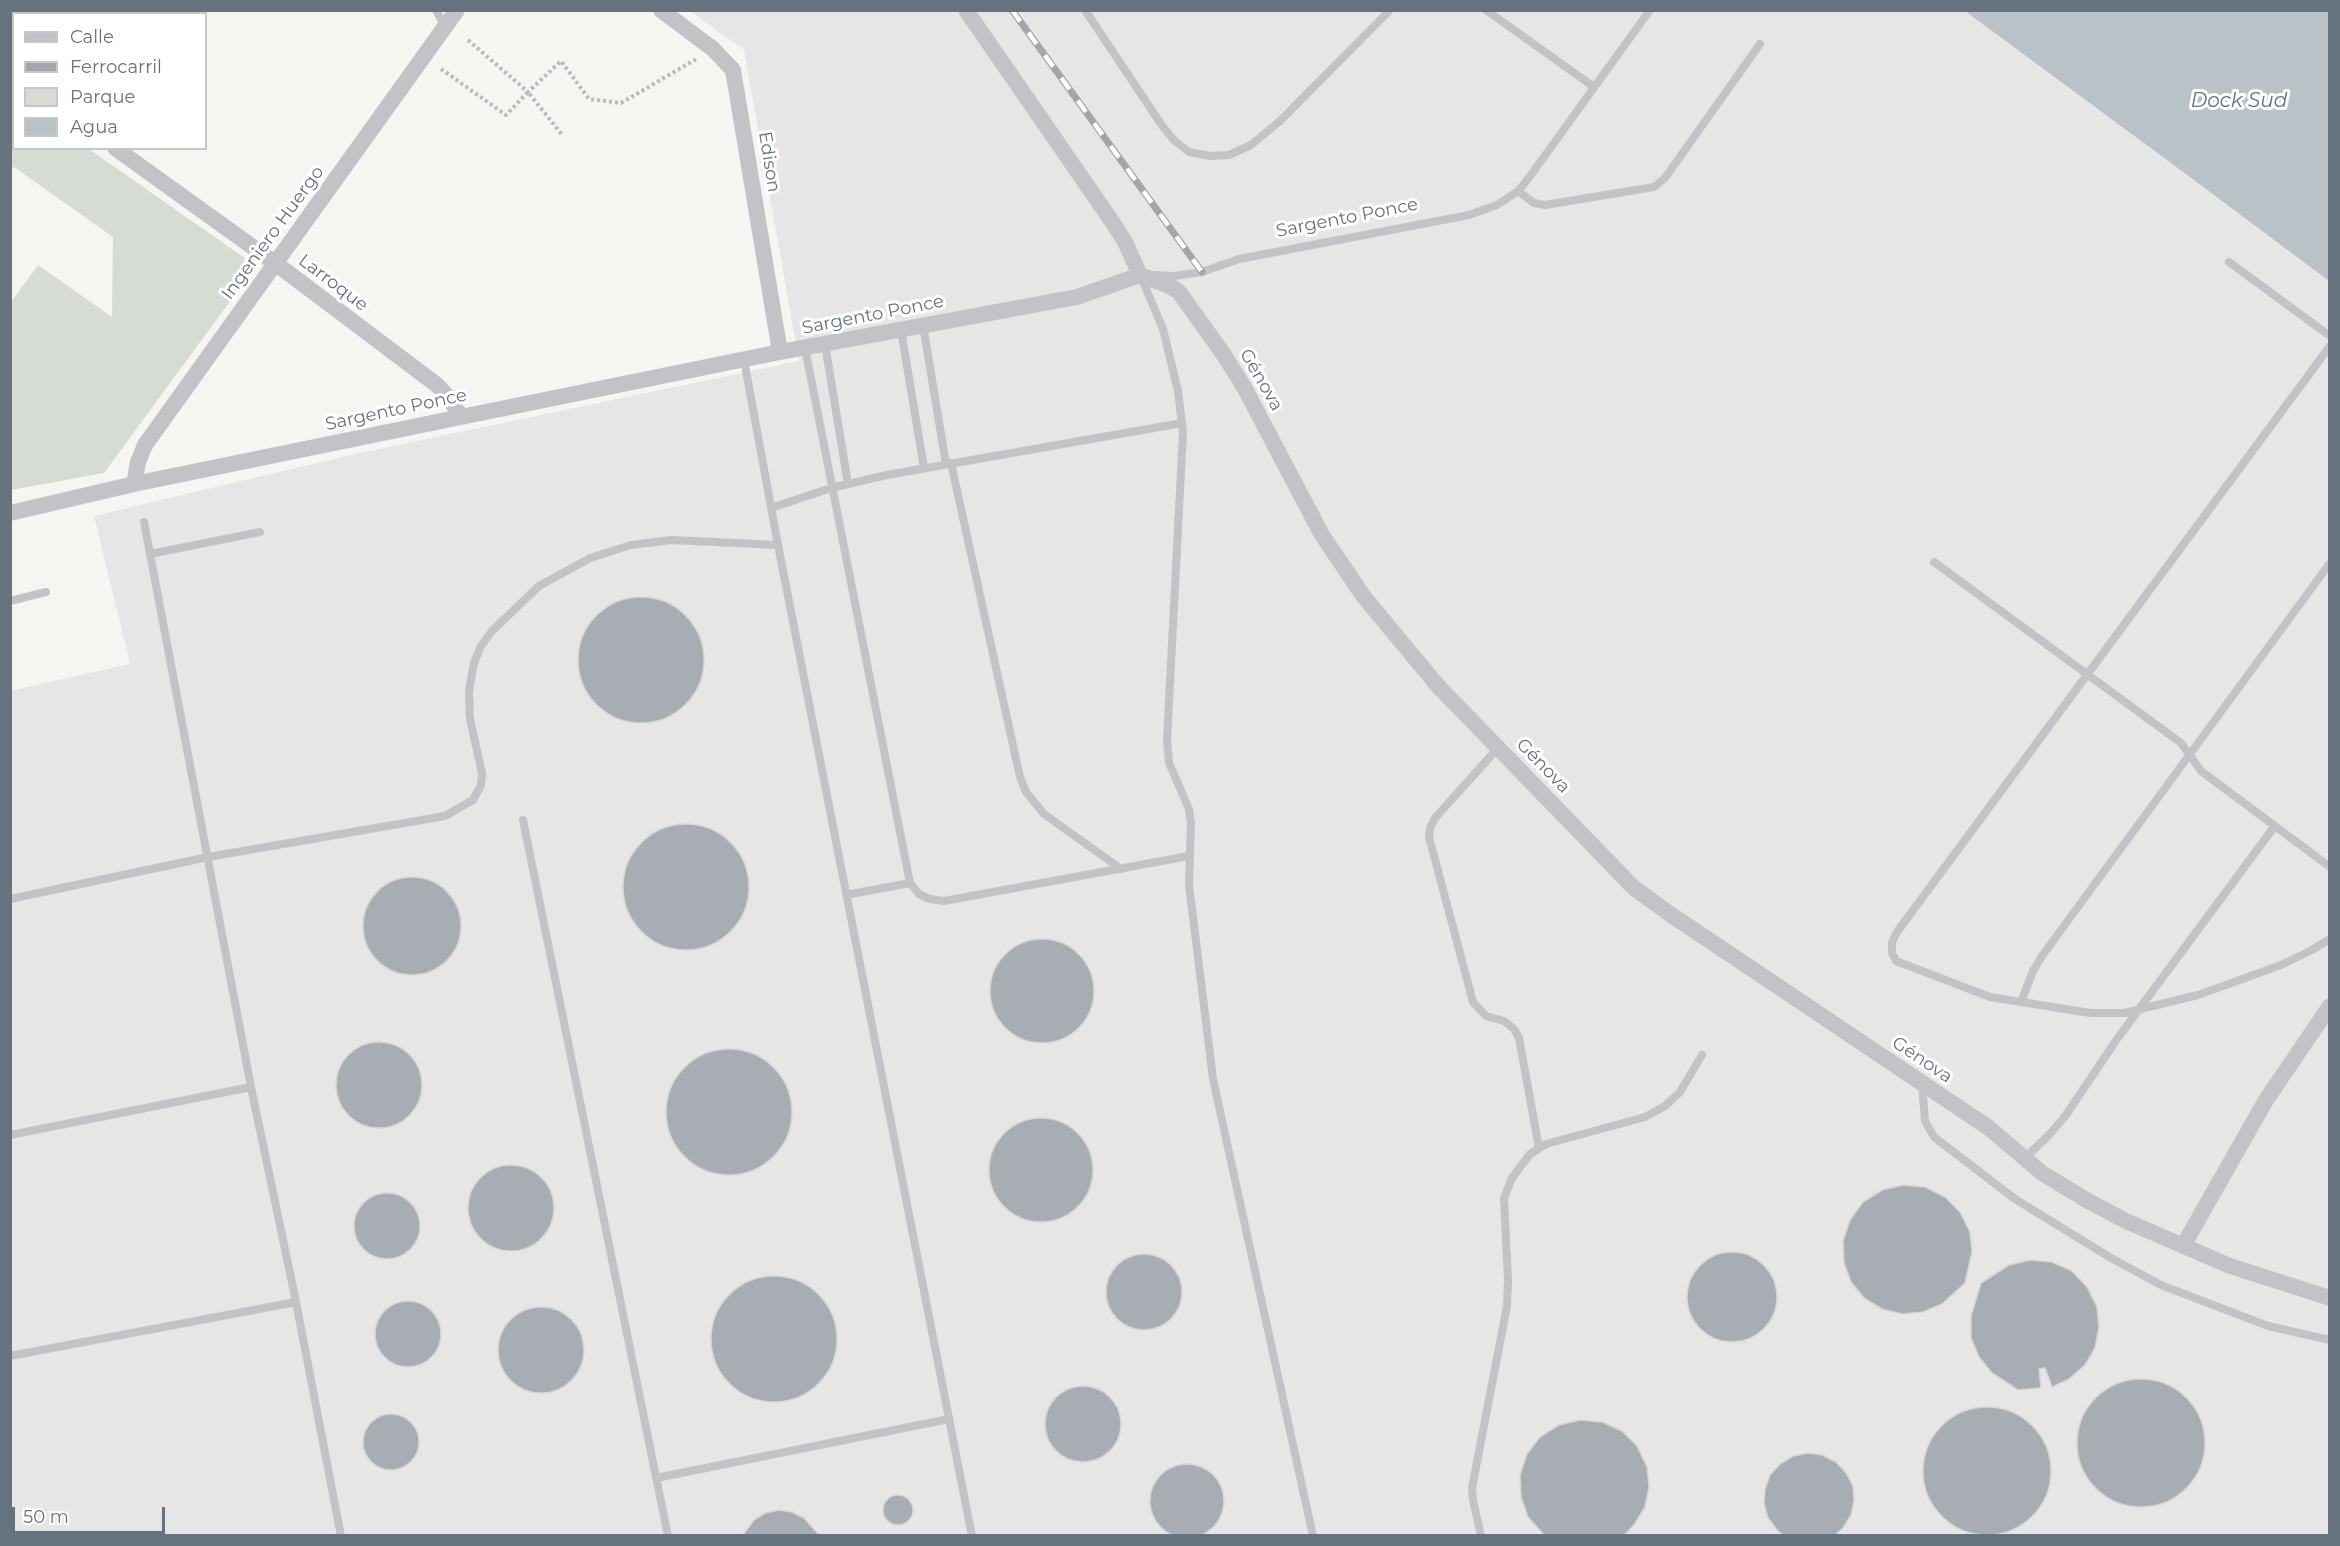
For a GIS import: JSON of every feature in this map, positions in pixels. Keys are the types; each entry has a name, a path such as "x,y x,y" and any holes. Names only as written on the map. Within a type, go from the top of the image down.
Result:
{"street":[{"name":"Ingeniero Huergo","path":"134,484 138,462 145,445 457,10"},
{"name":"Edison","path":"661,10 713,49 726,60 733,70 780,352"},
{"path":"966,10 1113,223 1125,242 1140,275"},
{"name":"Larroque","path":"118,150 437,385 450,399 461,417"},
{"name":"Sargento Ponce","path":"10,513 134,484 780,352 1077,297 1140,275"},
{"name":"Génova","path":"1140,275 1170,286 1179,292 1244,387 1322,535 1364,597 1400,644 1437,686 1634,888 1989,1128 2024,1160 2088,1201 2127,1221 2230,1266 2330,1298"},
{"path":"2183,1246 2266,1100 2330,1006"}],"lane":[{"path":"436,10 445,27"},
{"path":"1084,10 1168,134 1189,152 1210,156 1228,155 1251,145 1280,121 1390,10"},
{"path":"1486,10 1594,87"},
{"name":"Sargento Ponce","path":"1140,275 1174,276 1202,272 1239,259 1469,215 1497,205 1518,191 1650,10"},
{"path":"1518,191 1534,202 1545,205 1654,187 1665,178 1760,44"},
{"path":"2229,262 2330,336"},
{"path":"1140,275 1163,329 1178,391 1182,423 1182,480 1167,740 1169,764 1188,809 1191,824 1189,885 1213,1079 1313,1536"},
{"path":"923,326 948,463 1020,777 1026,792 1044,814 1120,869"},
{"path":"901,330 924,468"},
{"path":"825,344 848,484"},
{"path":"2330,346 1897,932 1892,942 1892,953 1896,961 1990,997 2090,1013 2124,1013 2198,995 2271,969 2330,939"},
{"path":"805,348 910,883 920,894 944,902 1189,856"},
{"path":"744,360 778,545 972,1536"},
{"path":"771,508 831,488 948,463 1182,423"},
{"path":"144,522 251,1086 342,1536"},
{"path":"150,554 260,532"},
{"path":"10,899 208,857 434,820 445,816 473,800 481,786 483,773 470,719 469,691 474,663 481,646 492,631 539,586 590,558 631,545 652,542 724,541 778,545"},
{"path":"1934,562 2181,743 2201,771 2330,867"},
{"path":"2021,1002 2043,956 2330,563"},
{"path":"10,601 46,592"},
{"path":"1498,748 1435,818 1430,828 1430,837 1473,1002 1486,1016 1504,1021 1514,1029 1519,1038 1539,1148"},
{"path":"523,820 668,1536"},
{"path":"2024,1160 2066,1114 2139,1010 2274,827"},
{"path":"846,895 910,883"},
{"path":"1481,1536 1473,1500 1473,1488 1507,1306 1504,1198 1512,1178 1530,1154 1546,1144 1645,1117 1665,1106 1680,1092 1702,1055"},
{"path":"1922,1083 1925,1121 1934,1137 2015,1199 2111,1258 2161,1285 2268,1326 2330,1340"},
{"path":"10,1135 251,1086"},
{"path":"10,1356 296,1302"},
{"path":"656,1478 949,1419"}],"path":[{"path":"468,40 528,92 563,136"},
{"path":"441,69 506,115 561,61 589,99 621,103 713,49"}],"shaded area":[{"path":"690,11 1965,11 2329,281 2329,1535 11,1535 10,691 130,664 94,516 355,454 799,361 744,50"}],"green space":[{"path":"11,93 12,150 90,150 256,266 104,473 11,490 11,302 38,265 112,317 113,237 14,167 11,170"}],"water":[{"name":"Dock Sud","path":"1965,11 2329,11 2329,281 2191,178"}],"building":[{"path":"641,597 665,602 685,616 699,636 704,660 699,684 685,704 665,718 641,723 617,718 597,704 583,684 578,660 583,636 597,616 617,602"},
{"path":"686,824 710,829 730,843 744,863 749,887 744,911 730,931 710,945 686,950 662,945 642,931 628,911 623,887 628,863 642,843 662,829"},
{"path":"412,877 431,881 447,891 457,907 461,926 457,945 447,961 431,971 412,975 393,971 377,961 367,945 363,926 367,907 377,891 393,881"},
{"path":"1042,939 1062,943 1079,954 1090,971 1094,991 1090,1011 1079,1028 1062,1039 1042,1043 1022,1039 1005,1028 994,1011 990,991 994,971 1005,954 1022,943"},
{"path":"379,1042 403,1049 415,1061 422,1085 415,1109 403,1121 379,1128 355,1121 343,1109 336,1085 343,1061 355,1049"},
{"path":"729,1049 753,1054 773,1068 787,1088 792,1112 787,1136 773,1156 753,1170 729,1175 705,1170 685,1156 671,1136 666,1112 671,1088 685,1068 705,1054"},
{"path":"1041,1118 1061,1122 1078,1133 1089,1150 1093,1170 1089,1190 1078,1207 1061,1218 1041,1222 1021,1218 1004,1207 993,1190 989,1170 993,1150 1004,1133 1021,1122"},
{"path":"511,1165 535,1172 547,1184 554,1208 547,1232 535,1244 511,1251 487,1244 475,1232 468,1208 475,1184 487,1172"},
{"path":"1903,1185 1925,1187 1945,1197 1960,1212 1970,1232 1972,1252 1965,1283 1942,1304 1923,1312 1902,1314 1882,1309 1864,1298 1851,1282 1844,1263 1843,1241 1850,1220 1863,1202 1882,1190"},
{"path":"387,1193 400,1196 410,1203 417,1213 420,1226 417,1239 410,1249 400,1256 387,1259 374,1256 364,1249 357,1239 354,1226 357,1213 364,1203 374,1196"},
{"path":"1732,1252 1749,1256 1764,1265 1773,1280 1777,1297 1773,1314 1764,1329 1749,1338 1732,1342 1715,1338 1700,1329 1691,1314 1687,1297 1691,1280 1700,1265 1715,1256"},
{"path":"1144,1254 1158,1257 1171,1265 1179,1278 1182,1292 1179,1306 1171,1319 1158,1327 1144,1330 1130,1327 1117,1319 1109,1306 1106,1292 1109,1278 1117,1265 1130,1257"},
{"path":"2030,1260 2052,1262 2072,1271 2087,1287 2097,1307 2099,1327 2095,1348 2085,1365 2069,1379 2052,1387 2045,1368 2039,1369 2041,1388 2018,1390 1992,1373 1979,1357 1971,1338 1971,1316 1981,1283 2009,1265"},
{"path":"774,1276 798,1281 818,1295 832,1315 837,1339 832,1363 818,1383 798,1397 774,1402 750,1397 730,1383 716,1363 711,1339 716,1315 730,1295 750,1281"},
{"path":"408,1301 421,1304 431,1311 438,1321 441,1334 438,1347 431,1357 421,1364 408,1367 395,1364 385,1357 378,1347 375,1334 378,1321 385,1311 395,1304"},
{"path":"541,1307 565,1314 577,1326 584,1350 577,1374 565,1386 541,1393 517,1386 505,1374 498,1350 505,1326 517,1314"},
{"path":"2141,1379 2166,1384 2186,1398 2200,1418 2205,1443 2200,1468 2186,1488 2166,1502 2141,1507 2116,1502 2096,1488 2082,1468 2077,1443 2082,1418 2096,1398 2116,1384"},
{"path":"1083,1386 1097,1389 1110,1397 1118,1410 1121,1424 1118,1438 1110,1451 1097,1459 1083,1462 1069,1459 1056,1451 1048,1438 1045,1424 1048,1410 1056,1397 1069,1389"},
{"path":"1987,1407 2012,1412 2032,1426 2046,1446 2051,1471 2046,1496 2032,1516 2012,1530 1987,1535 1962,1530 1942,1516 1928,1496 1923,1471 1928,1446 1942,1426 1962,1412"},
{"path":"385,1414 397,1414 411,1422 419,1436 417,1453 411,1462 397,1470 385,1470 368,1458 363,1448 363,1436 375,1419"},
{"path":"1580,1420 1602,1422 1622,1431 1637,1446 1647,1467 1649,1487 1645,1507 1634,1525 1623,1536 1545,1536 1528,1517 1521,1497 1520,1475 1527,1454 1540,1437 1559,1425"},
{"path":"1808,1453 1822,1455 1836,1462 1846,1473 1853,1486 1854,1501 1851,1515 1843,1528 1834,1536 1784,1536 1768,1518 1764,1504 1765,1489 1770,1475 1780,1464 1793,1456"},
{"path":"1187,1464 1208,1470 1218,1480 1224,1501 1218,1522 1208,1532 1187,1538 1166,1532 1156,1522 1150,1501 1156,1480 1166,1470"},
{"path":"898,1495 909,1499 913,1510 909,1521 898,1525 887,1521 883,1510 887,1499"},
{"path":"779,1510 792,1512 804,1518 820,1536 742,1536 754,1520 765,1513"}],"railway":[{"path":"1012,10 1202,272"}]}
